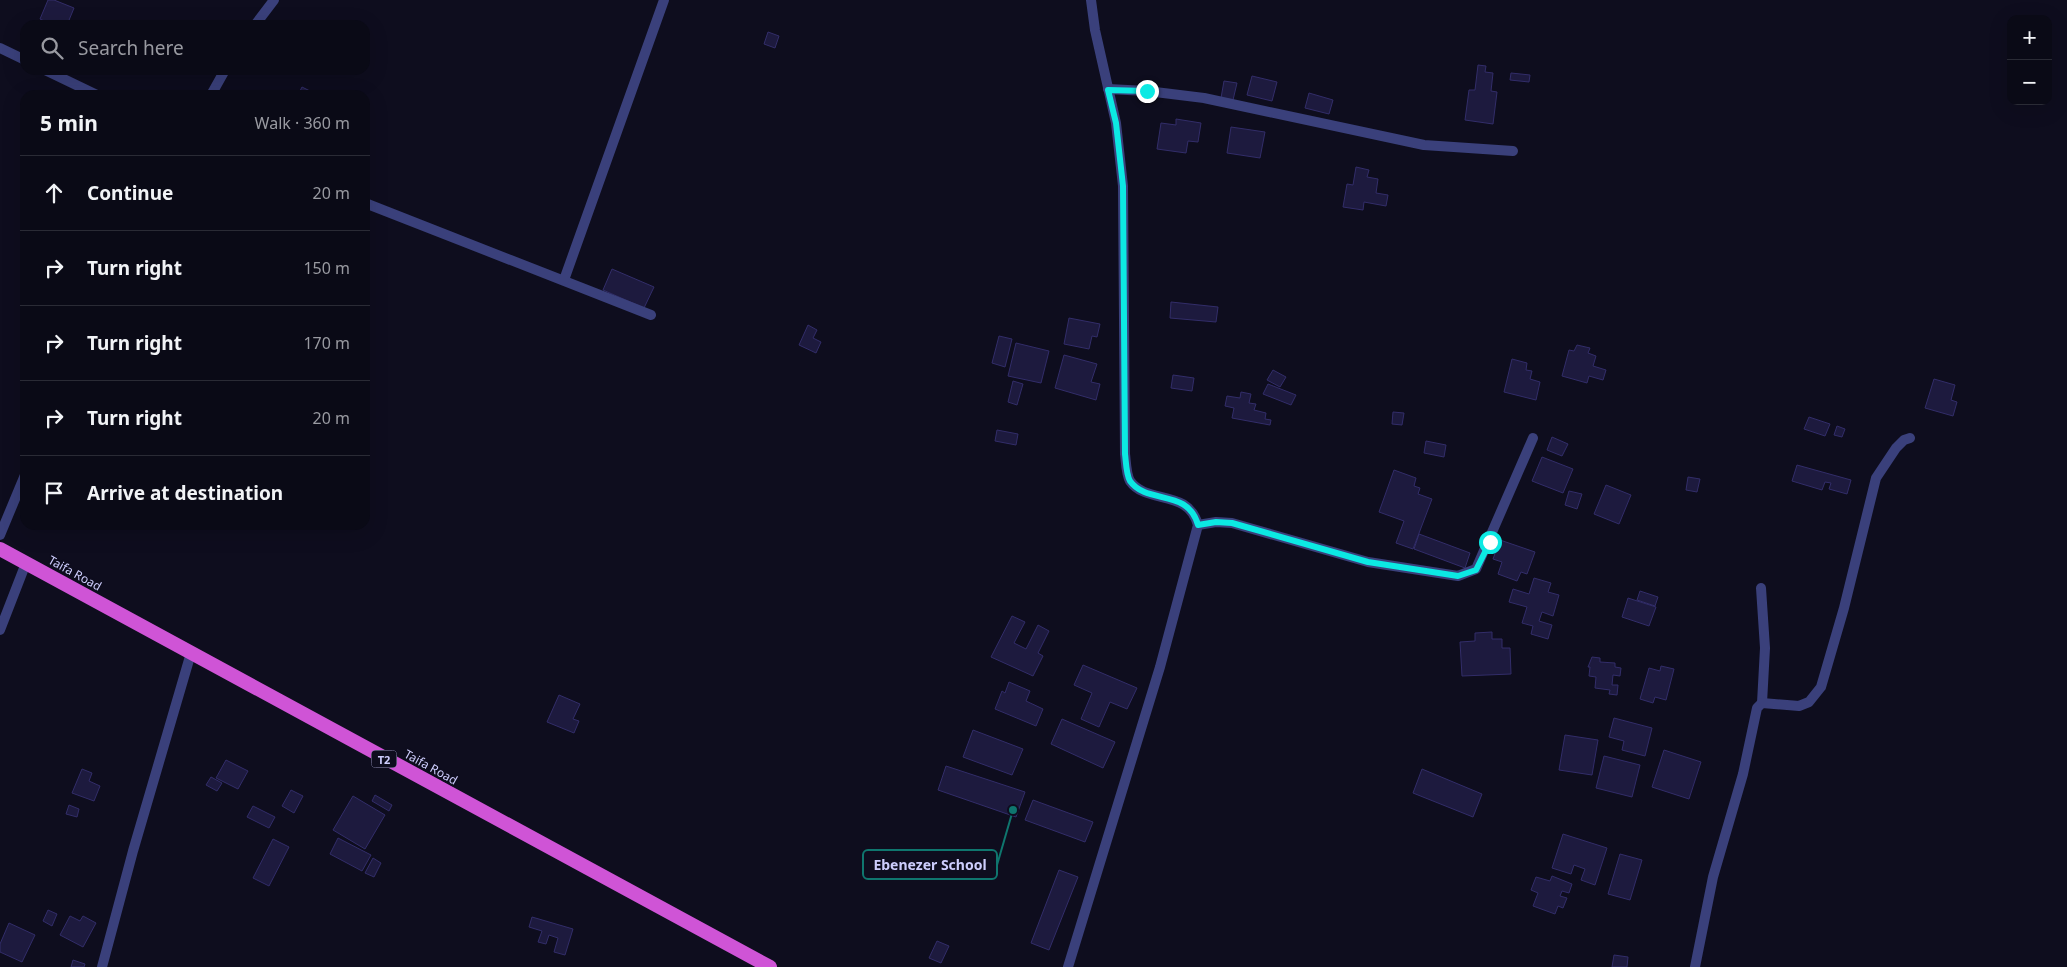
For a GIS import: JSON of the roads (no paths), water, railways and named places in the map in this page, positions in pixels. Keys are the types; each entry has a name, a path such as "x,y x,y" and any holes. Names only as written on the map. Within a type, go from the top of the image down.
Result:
{"highway":[{"name":"Taifa Road","path":"0,549 770,967"}],"street":[{"path":"259,20 274,0"},
{"path":"564,280 664,0"},
{"path":"1068,967 1160,667 1198,525 1195,513 1177,500 1140,490 1129,480 1125,454 1123,186 1116,123 1095,30 1091,0"},
{"path":"0,48 20,58"},
{"path":"55,75 87,90"},
{"path":"214,90 222,75"},
{"path":"1108,90 1147,91 1204,98 1424,145 1513,151"},
{"path":"370,205 651,315"},
{"path":"1198,525 1216,522 1232,523 1368,562 1458,576 1476,570 1533,438"},
{"path":"1762,703 1799,706 1809,702 1821,687 1844,608 1876,478 1896,448 1904,440 1910,438"},
{"path":"0,535 20,487"},
{"path":"0,630 26,563"},
{"path":"1695,967 1713,877 1743,774 1756,714 1762,703 1765,648 1761,588"},
{"path":"102,967 133,851 191,653"}],"place":[{"name":"Ebenezer School","path":"1013,810"}]}
